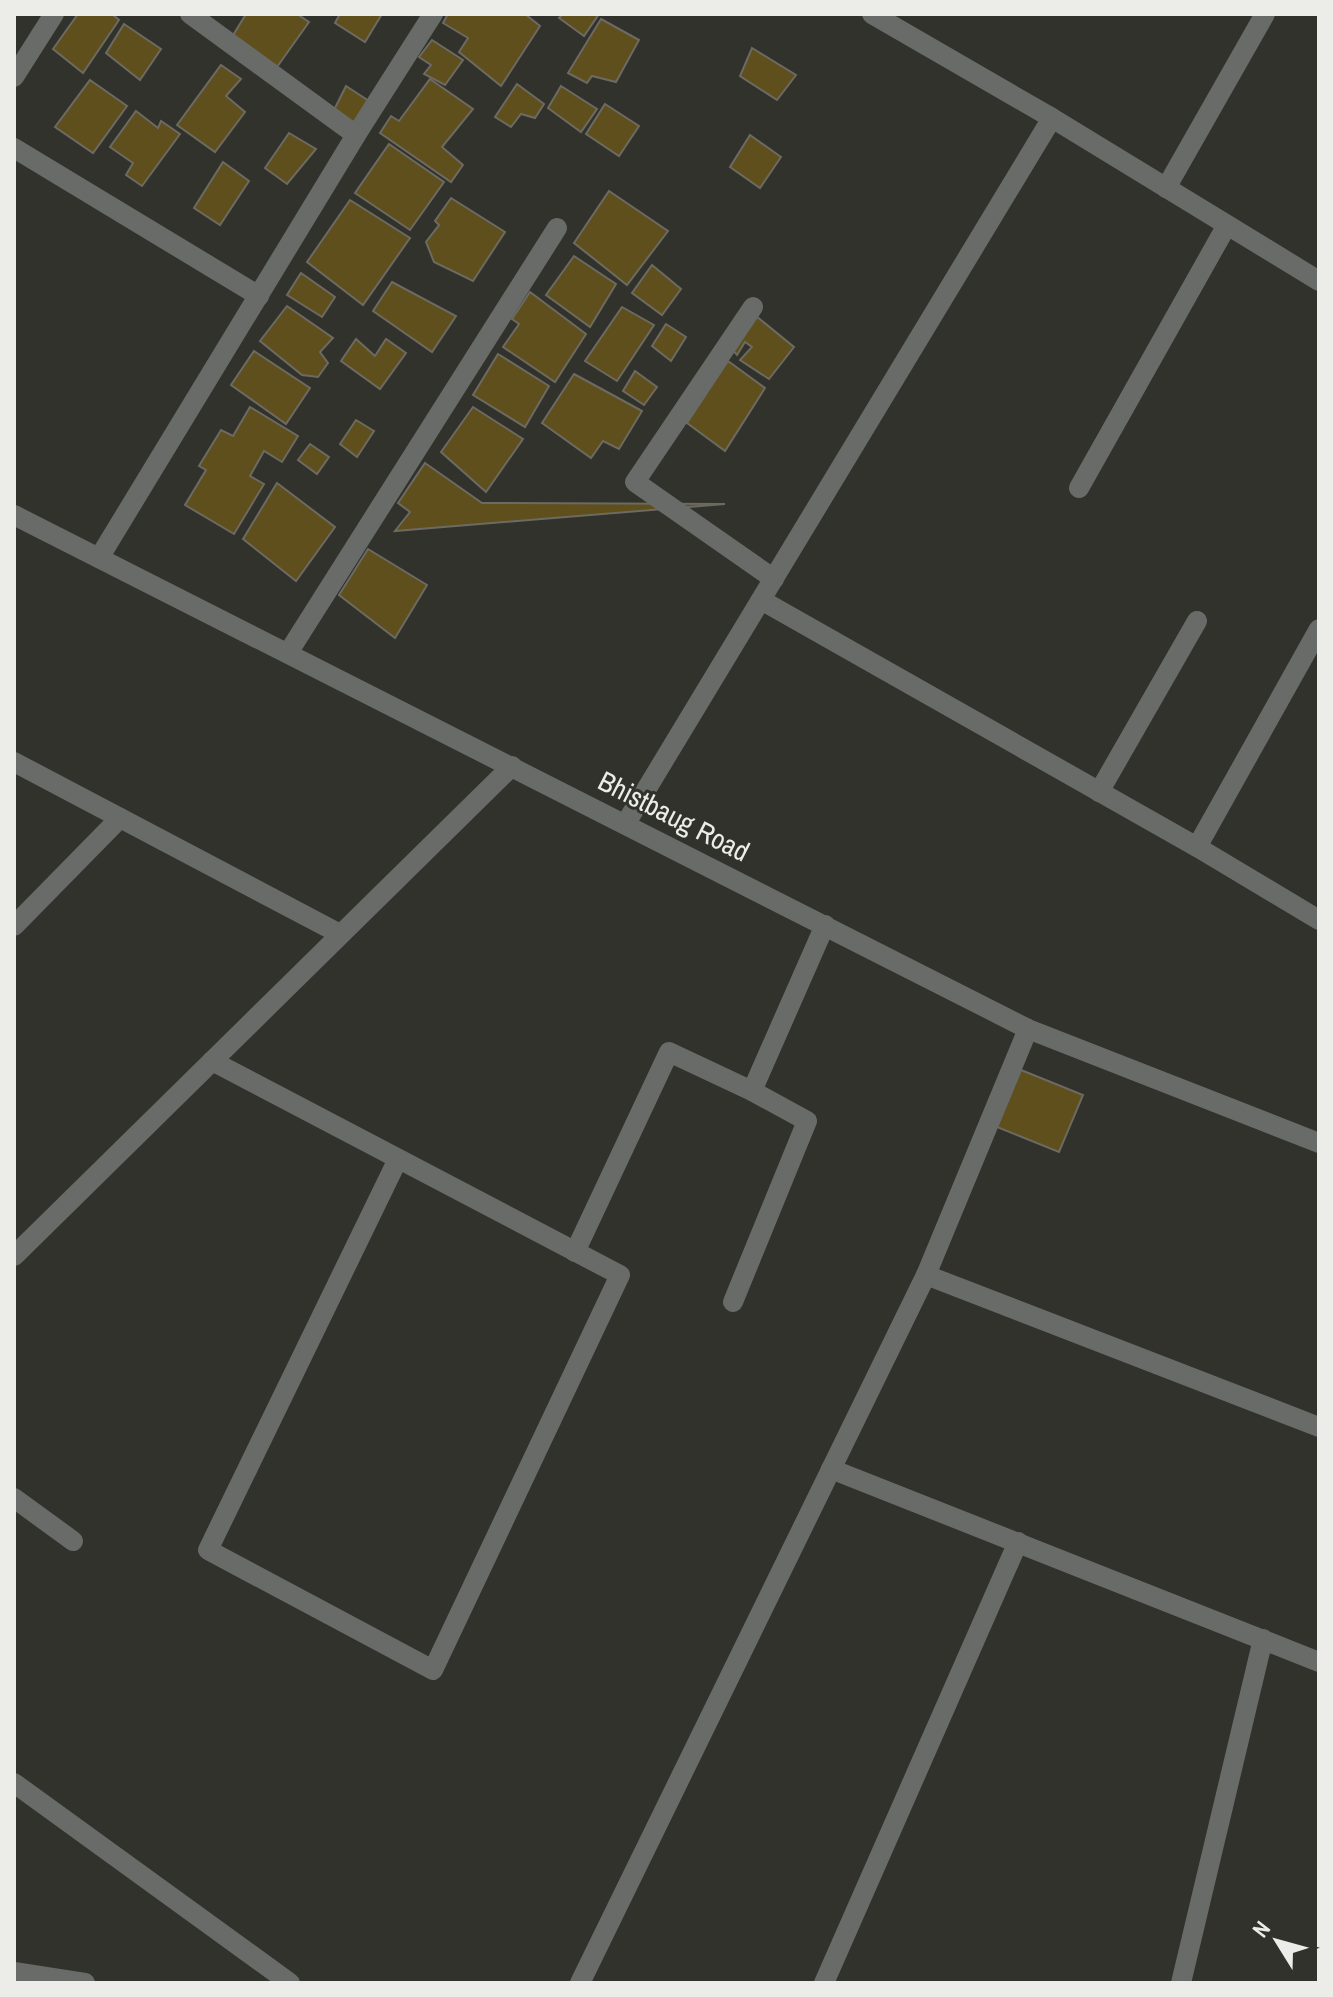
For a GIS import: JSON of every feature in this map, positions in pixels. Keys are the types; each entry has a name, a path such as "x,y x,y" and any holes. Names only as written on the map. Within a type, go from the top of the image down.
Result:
{"street":[{"path":"14,77 54,14"},
{"path":"190,14 356,135"},
{"path":"99,558 433,14"},
{"path":"872,14 1052,118 1319,281"},
{"path":"1166,188 1265,14"},
{"path":"626,823 1052,118"},
{"path":"14,148 259,296"},
{"path":"1079,488 1227,225"},
{"path":"288,653 557,228"},
{"path":"753,307 635,482 774,579"},
{"name":"Bhistbaug Road","path":"14,515 1028,1029 1319,1143"},
{"path":"761,600 1197,847 1319,920"},
{"path":"1099,792 1197,621"},
{"path":"1197,847 1319,629"},
{"path":"14,762 340,934"},
{"path":"14,1256 512,766"},
{"path":"14,926 120,818"},
{"path":"752,1091 825,925"},
{"path":"580,1983 926,1275 1028,1029"},
{"path":"575,1252 669,1052 807,1121 733,1302"},
{"path":"212,1061 620,1275 433,1670 208,1550 398,1159"},
{"path":"926,1275 1319,1427"},
{"path":"831,1469 1319,1662"},
{"path":"14,1498 73,1541"},
{"path":"824,1983 1018,1542"},
{"path":"1181,1983 1263,1639"},
{"path":"14,1783 290,1983"},
{"path":"14,1972 85,1983"}],"building":[{"path":"78,14 112,14 119,20 83,73 53,49"},
{"path":"246,14 297,14 309,22 277,67 232,37"},
{"path":"340,14 382,14 365,42 335,23"},
{"path":"448,14 525,14 540,26 501,86 459,52 468,38 443,23"},
{"path":"563,14 599,14 584,36 559,18"},
{"path":"601,19 639,40 616,82 592,76 587,83 568,73"},
{"path":"124,24 161,49 140,80 106,53"},
{"path":"432,40 463,60 445,85 424,74 431,65 419,57"},
{"path":"752,48 796,75 777,100 740,76"},
{"path":"221,65 241,79 226,96 245,112 215,152 177,125"},
{"path":"430,79 473,109 442,147 463,165 451,182 380,133 391,116 399,121"},
{"path":"90,80 127,106 93,153 55,127"},
{"path":"517,84 544,104 535,118 521,114 511,127 495,117"},
{"path":"346,86 372,103 356,124 334,110"},
{"path":"561,86 597,109 581,132 548,108"},
{"path":"605,104 639,126 619,156 586,134"},
{"path":"136,111 158,128 161,121 180,134 142,186 126,175 133,163 110,147"},
{"path":"289,133 316,149 287,184 265,168"},
{"path":"750,135 781,157 760,188 730,167"},
{"path":"389,144 444,182 410,230 355,193"},
{"path":"223,162 249,181 220,225 194,208"},
{"path":"609,191 668,231 627,285 574,243"},
{"path":"451,198 505,232 473,281 434,262 426,242 439,225 435,221"},
{"path":"350,200 410,238 363,305 307,262"},
{"path":"574,256 616,284 590,327 546,295"},
{"path":"652,265 681,289 662,315 632,293"},
{"path":"301,273 335,297 322,317 287,295"},
{"path":"392,282 456,316 432,352 373,311"},
{"path":"530,292 586,334 555,382 503,347 519,324 512,319"},
{"path":"287,306 333,338 320,352 328,363 318,377 302,375 260,341"},
{"path":"622,307 654,325 617,381 585,361"},
{"path":"756,316 794,347 769,379 740,360 752,347 745,342 737,355 733,350"},
{"path":"666,324 686,337 671,361 652,346"},
{"path":"356,339 375,356 386,339 406,353 380,389 341,361"},
{"path":"254,351 310,388 286,424 231,385"},
{"path":"498,354 549,386 525,427 473,395"},
{"path":"728,361 765,388 725,451 687,423"},
{"path":"635,371 657,387 644,405 623,391"},
{"path":"574,374 642,411 619,449 603,441 591,458 542,423"},
{"path":"250,407 298,436 282,462 264,451 250,476 264,484 234,534 185,505 206,470 199,466 221,430 233,436"},
{"path":"473,407 523,439 486,492 441,452"},
{"path":"356,420 374,431 357,457 340,444"},
{"path":"310,444 329,457 317,474 298,460"},
{"path":"425,463 482,503 725,504 395,531 410,512 398,503"},
{"path":"277,483 335,527 296,581 243,539"},
{"path":"368,549 427,585 395,638 339,595"},
{"path":"1021,1070 1083,1095 1059,1152 997,1127"}]}
